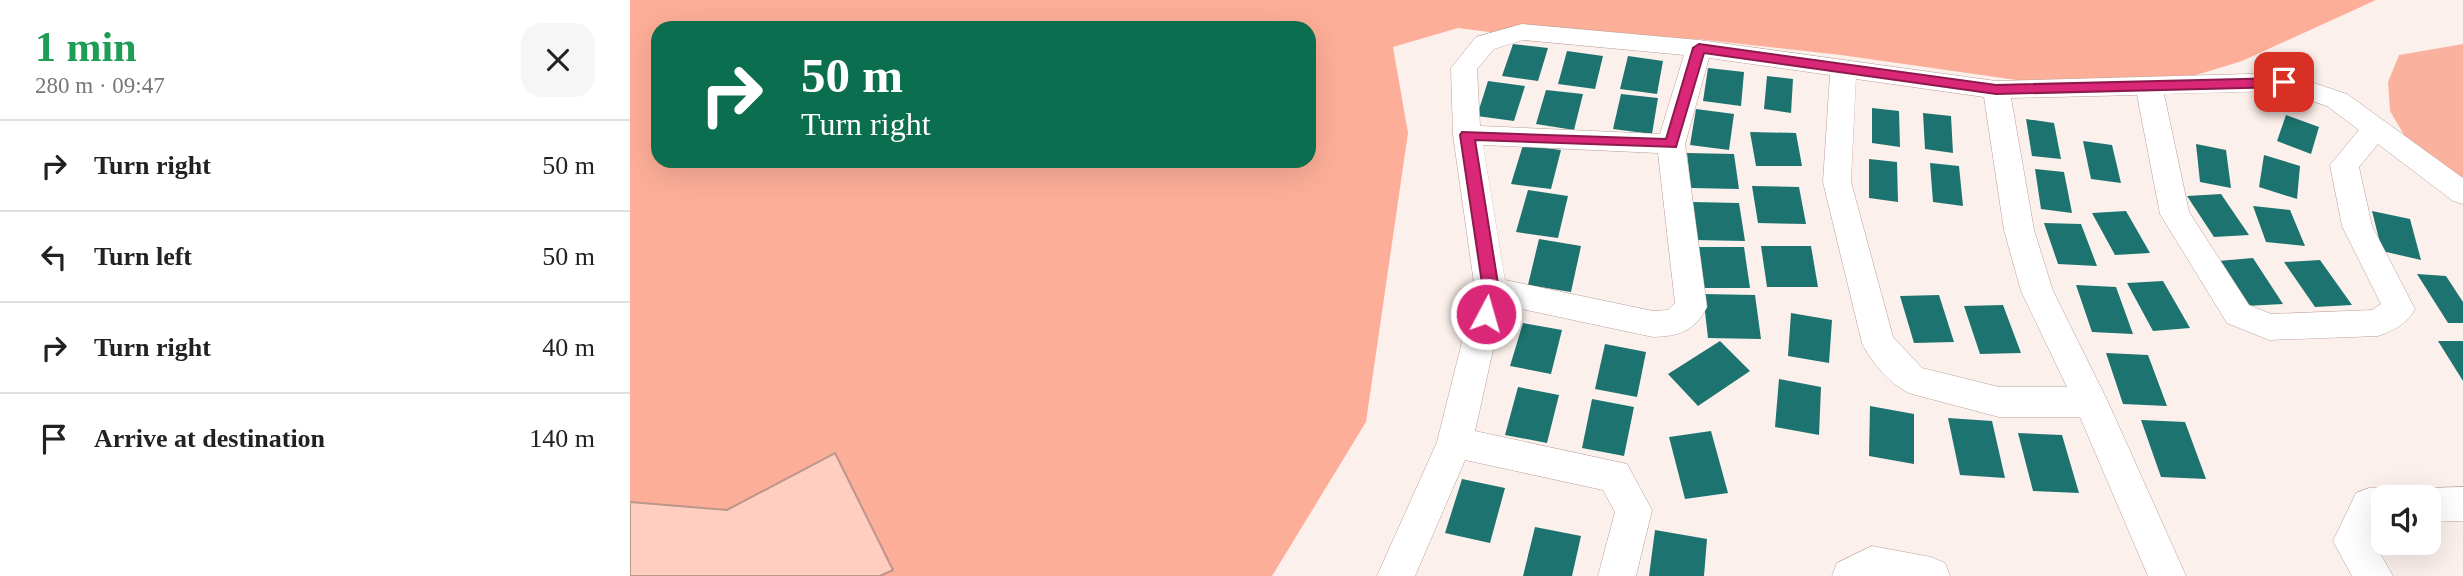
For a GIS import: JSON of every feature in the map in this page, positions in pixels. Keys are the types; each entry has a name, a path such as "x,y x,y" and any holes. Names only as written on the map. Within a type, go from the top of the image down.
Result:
{"street":[{"path":"1396,576 1455,442 1491,290 1467,135 1464,68 1485,43 1522,32 1699,48 1996,90 2284,82 2337,100 2463,193"},
{"path":"1491,290 1653,324 1676,323 1690,307 1671,144 1699,48"},
{"path":"1843,68 1837,182 1878,343 1912,380 1999,402 2091,402"},
{"path":"2149,87 2175,214 2238,314 2269,327 2378,323 2399,309 2357,226 2344,165 2375,130"},
{"path":"1996,90 2019,230 2034,279 2167,576"},
{"path":"1467,135 1671,144"},
{"path":"1455,442 1614,476 1634,510 1617,576"},
{"path":"2441,505 2463,504"},
{"path":"2371,505 2352,541 2374,576"},
{"path":"1852,576 1872,564 1931,576"}],"shaded area":[{"path":"630,0 2376,0 2242,61 2180,80 2058,86 1841,55 1697,39 1528,37 1458,28 1393,47 1408,133 1366,422 1272,576 880,576 892,570 834,453 727,510 630,502"},
{"path":"2463,44 2463,183 2411,147 2390,111 2388,82 2399,55"},
{"path":"835,453 893,570 880,576 630,576 630,502 727,510"}],"building":[{"path":"1513,44 1548,48 1538,81 1502,76"},
{"path":"1567,51 1603,56 1595,89 1558,84"},
{"path":"1628,56 1663,61 1657,94 1620,89"},
{"path":"1708,68 1744,72 1741,106 1703,101"},
{"path":"1767,76 1793,79 1791,113 1764,109"},
{"path":"1488,81 1525,86 1514,121 1477,116"},
{"path":"1546,90 1583,94 1574,130 1536,124"},
{"path":"1621,94 1658,98 1652,134 1613,129"},
{"path":"1872,108 1899,111 1900,147 1872,143"},
{"path":"1696,109 1734,114 1729,150 1690,145"},
{"path":"1923,113 1951,116 1953,153 1925,149"},
{"path":"2286,115 2319,127 2311,154 2277,141"},
{"path":"2026,119 2054,123 2061,159 2032,156"},
{"path":"1750,132 1796,133 1802,166 1756,166"},
{"path":"2083,141 2112,145 2121,183 2091,179"},
{"path":"2196,144 2226,150 2231,188 2200,182"},
{"path":"1523,145 1561,150 1551,189 1511,184"},
{"path":"1687,153 1734,154 1739,189 1691,188"},
{"path":"2264,155 2300,166 2297,199 2259,187"},
{"path":"1869,159 1897,162 1898,202 1869,198"},
{"path":"1930,163 1959,166 1963,206 1933,202"},
{"path":"2035,169 2064,172 2072,213 2041,209"},
{"path":"1752,186 1799,187 1806,224 1758,223"},
{"path":"1528,190 1568,196 1558,238 1516,232"},
{"path":"2221,194 2249,235 2214,237 2187,196"},
{"path":"1692,202 1739,203 1745,241 1695,240"},
{"path":"2253,206 2290,210 2305,246 2266,242"},
{"path":"2126,211 2150,253 2115,255 2092,213"},
{"path":"2372,211 2410,219 2421,260 2382,251"},
{"path":"2044,223 2081,224 2097,266 2058,264"},
{"path":"1539,239 1581,246 1571,292 1528,285"},
{"path":"1761,246 1811,246 1818,287 1767,287"},
{"path":"1694,247 1744,247 1750,288 1698,288"},
{"path":"2253,258 2283,304 2246,306 2218,261"},
{"path":"2320,260 2352,305 2315,307 2284,262"},
{"path":"2417,274 2446,276 2463,302 2463,323 2448,323"},
{"path":"2163,281 2190,328 2153,331 2127,283"},
{"path":"2076,285 2116,287 2133,334 2092,332"},
{"path":"1703,294 1755,295 1761,339 1708,338"},
{"path":"1939,295 1954,342 1914,343 1900,296"},
{"path":"2003,305 2021,353 1980,354 1964,306"},
{"path":"1791,313 1832,320 1829,363 1788,356"},
{"path":"1523,323 1562,330 1551,374 1510,366"},
{"path":"1720,341 1750,371 1698,406 1668,374"},
{"path":"2438,341 2463,341 2463,381"},
{"path":"1605,344 1646,352 1637,397 1595,389"},
{"path":"2106,353 2148,355 2167,406 2123,404"},
{"path":"1779,379 1821,387 1819,435 1775,427"},
{"path":"1518,387 1559,395 1547,443 1505,435"},
{"path":"1592,399 1634,407 1624,456 1582,448"},
{"path":"1870,406 1914,414 1914,464 1869,456"},
{"path":"1948,418 1992,421 2005,478 1960,475"},
{"path":"2141,420 2185,422 2206,479 2161,477"},
{"path":"1711,431 1728,493 1685,499 1669,437"},
{"path":"2018,433 2062,435 2079,493 2033,491"},
{"path":"1462,479 1505,488 1490,543 1445,533"},
{"path":"1535,527 1581,536 1572,576 1523,576"},
{"path":"1655,530 1707,539 1704,576 1649,576"}],"route":[{"path":"1486,314 1491,290 1467,135 1671,144 1699,48 1996,90 2284,82"}]}
